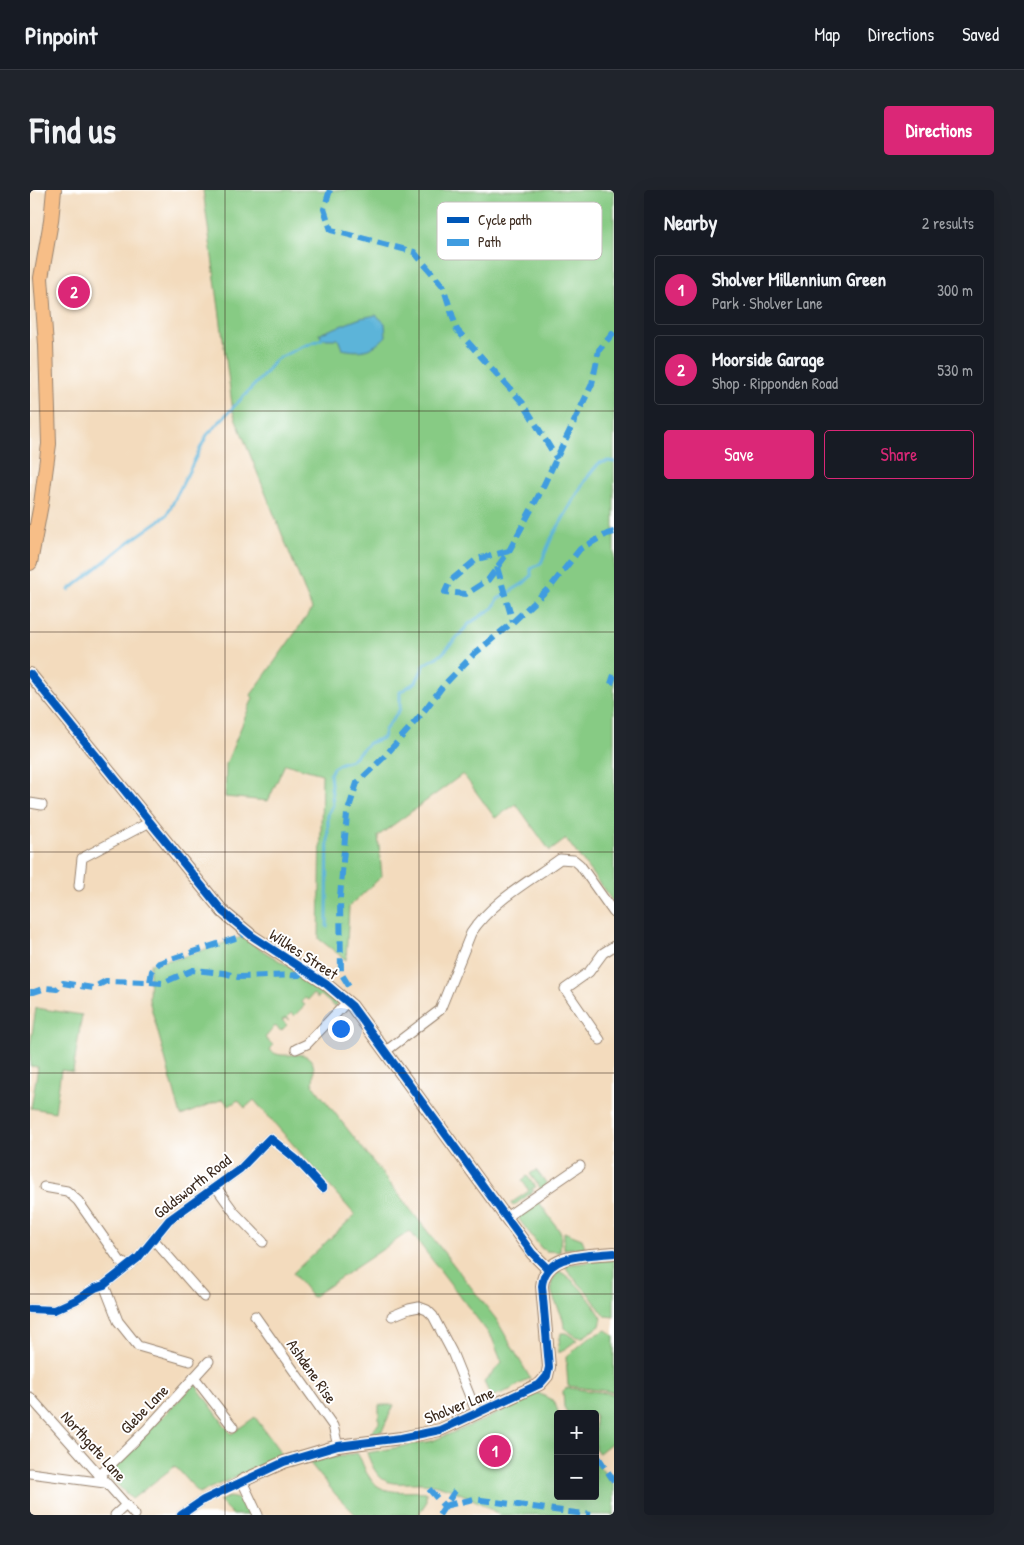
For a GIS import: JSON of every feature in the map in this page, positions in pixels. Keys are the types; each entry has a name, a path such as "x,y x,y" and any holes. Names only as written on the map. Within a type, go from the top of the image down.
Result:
{"main road":[{"path":"30,563 49,444 46,345 41,278 51,221 54,190"}],"street":[{"name":"Wilkes Street","path":"30,674 223,912 252,936 299,966 348,1001 532,1254 548,1269"},
{"path":"30,802 42,805"},
{"path":"79,886 82,858 150,822"},
{"path":"386,1051 440,1010 471,933 479,921 490,910 560,860 574,860 580,864 614,913"},
{"path":"600,1040 565,989 589,972 603,953 614,946"},
{"path":"296,1049 307,1044 348,1001"},
{"name":"Goldsworth Road","path":"30,1309 54,1310 104,1285 147,1250 153,1239 169,1220 240,1169 270,1138 305,1167 323,1188"},
{"path":"506,1217 580,1166"},
{"path":"216,1186 234,1212 263,1242"},
{"path":"44,1187 67,1191 78,1201 120,1261 128,1266"},
{"path":"153,1239 204,1297"},
{"path":"548,1269 552,1264 561,1260 614,1253"},
{"name":"Sholver Lane","path":"181,1515 203,1500 284,1462 338,1446 420,1435 440,1430 540,1384 547,1376 549,1363 542,1286 548,1269"},
{"path":"104,1285 118,1322 138,1346 190,1361"},
{"path":"392,1316 419,1307 427,1310 433,1316 452,1352 477,1414"},
{"name":"Ashdene Rise","path":"255,1316 333,1426 338,1446"},
{"name":"Glebe Lane","path":"102,1479 209,1361"},
{"path":"194,1377 233,1427"},
{"name":"Northgate Lane","path":"30,1397 135,1515"},
{"path":"30,1473 102,1479"},
{"path":"242,1481 258,1515"},
{"path":"115,1515 126,1505"}],"green space":[{"path":"203,190 614,190 614,903 566,839 550,851 516,804 495,818 463,774 378,836 382,876 349,907 346,960 319,939 322,774 285,764 268,801 225,797 226,764 253,698 251,695 312,609 233,412"},
{"path":"242,937 303,975 336,1001 335,1007 321,995 318,998 313,994 308,1000 305,998 301,1002 305,1005 294,1016 291,1013 287,1017 290,1020 286,1018 282,1020 287,1025 281,1031 275,1026 265,1038 273,1045 270,1050 275,1054 300,1055 310,1058 314,1066 313,1085 496,1319 530,1378 512,1389 491,1397 484,1382 502,1363 492,1338 410,1231 312,1297 293,1273 355,1215 254,1100 245,1108 238,1100 229,1106 223,1099 181,1116 149,1000 150,964 179,958"},
{"path":"36,1008 82,1015 73,1072 61,1070 55,1112 31,1108 38,1067 30,1066 30,1047"},
{"path":"536,1170 547,1184 541,1189 530,1174"},
{"path":"527,1176 536,1187 531,1189 534,1191 513,1206 511,1203 529,1191 522,1180"},
{"path":"539,1202 561,1233 560,1252 546,1251 541,1248 518,1218"},
{"path":"564,1232 582,1239 585,1247 564,1249"},
{"path":"614,1259 614,1317 605,1316 587,1292 569,1273 565,1265"},
{"path":"559,1271 583,1292 602,1318 600,1326 583,1337 577,1337 564,1328 551,1285 553,1278"},
{"path":"606,1330 614,1336 614,1392 568,1386 566,1357 590,1337"},
{"path":"561,1333 566,1333 577,1340 561,1352 558,1352 558,1349"},
{"path":"195,1384 231,1434 255,1417 283,1456 199,1493 175,1466 132,1499 106,1474"},
{"path":"565,1389 614,1394 614,1441 599,1453 599,1410 566,1410 563,1391"},
{"path":"538,1393 554,1401 557,1410 554,1410 554,1500 599,1500 599,1465 614,1486 614,1515 499,1515 467,1496 439,1486 420,1483 392,1483 385,1480 373,1466 367,1453 432,1441 484,1420"},
{"path":"379,1405 394,1405 382,1431 370,1434 379,1423"},
{"path":"357,1453 368,1475 381,1488 396,1491 426,1492 426,1503 419,1513 421,1515 356,1515 337,1496 309,1462"},
{"path":"229,1497 239,1499 253,1515 233,1515 219,1501"}],"water":[{"path":"376,315 385,323 386,336 376,345 366,350 342,349 338,339 322,339 319,334 361,318"}],"waterway":[{"path":"69,590 129,542 167,515 207,435 262,377 275,360 322,339"},
{"path":"327,927 328,814 333,805 330,774 333,768 351,760 369,743 383,738 385,730 400,709 400,692 416,682 425,664 442,654 470,623 493,608 498,599 524,583 531,576 531,569 541,563 551,539 586,479 599,463 614,462"}],"marked path":[{"path":"330,190 324,209 331,230 414,252 443,286 457,330 523,403 557,459"},
{"path":"509,551 477,559 450,581 445,592 466,594 488,580 509,551 539,495 592,384 599,350 614,332"},
{"path":"349,986 341,973 340,897 347,814 357,783 383,758 420,716 443,686 474,654 513,622 552,585 580,549 614,532"},
{"path":"497,567 513,622"},
{"path":"611,684 614,675"},
{"path":"30,992 46,988 57,989 63,983 93,988 106,981 150,982 152,971 159,963 239,937 247,932"},
{"path":"150,982 162,983 193,970 224,973 238,977 299,975 303,968"},
{"path":"599,1458 614,1481"},
{"path":"429,1489 444,1506"},
{"path":"439,1515 455,1491"},
{"path":"444,1506 474,1499 591,1515"}],"cycle path":[{"path":"30,674 223,912 252,936 326,984 352,1006 532,1253 548,1269"},
{"path":"30,1309 54,1310 104,1285 138,1258 169,1220 240,1169 270,1138 296,1159 323,1188"},
{"path":"181,1515 203,1500 284,1462 338,1446 401,1438 440,1430 540,1384 547,1376 549,1367 542,1286 545,1275 551,1267 560,1261 581,1256 614,1253"}],"place":[{"name":"Moorside Garage","path":"74,292"},
{"name":"Sholver Millennium Green","path":"495,1451"}]}
